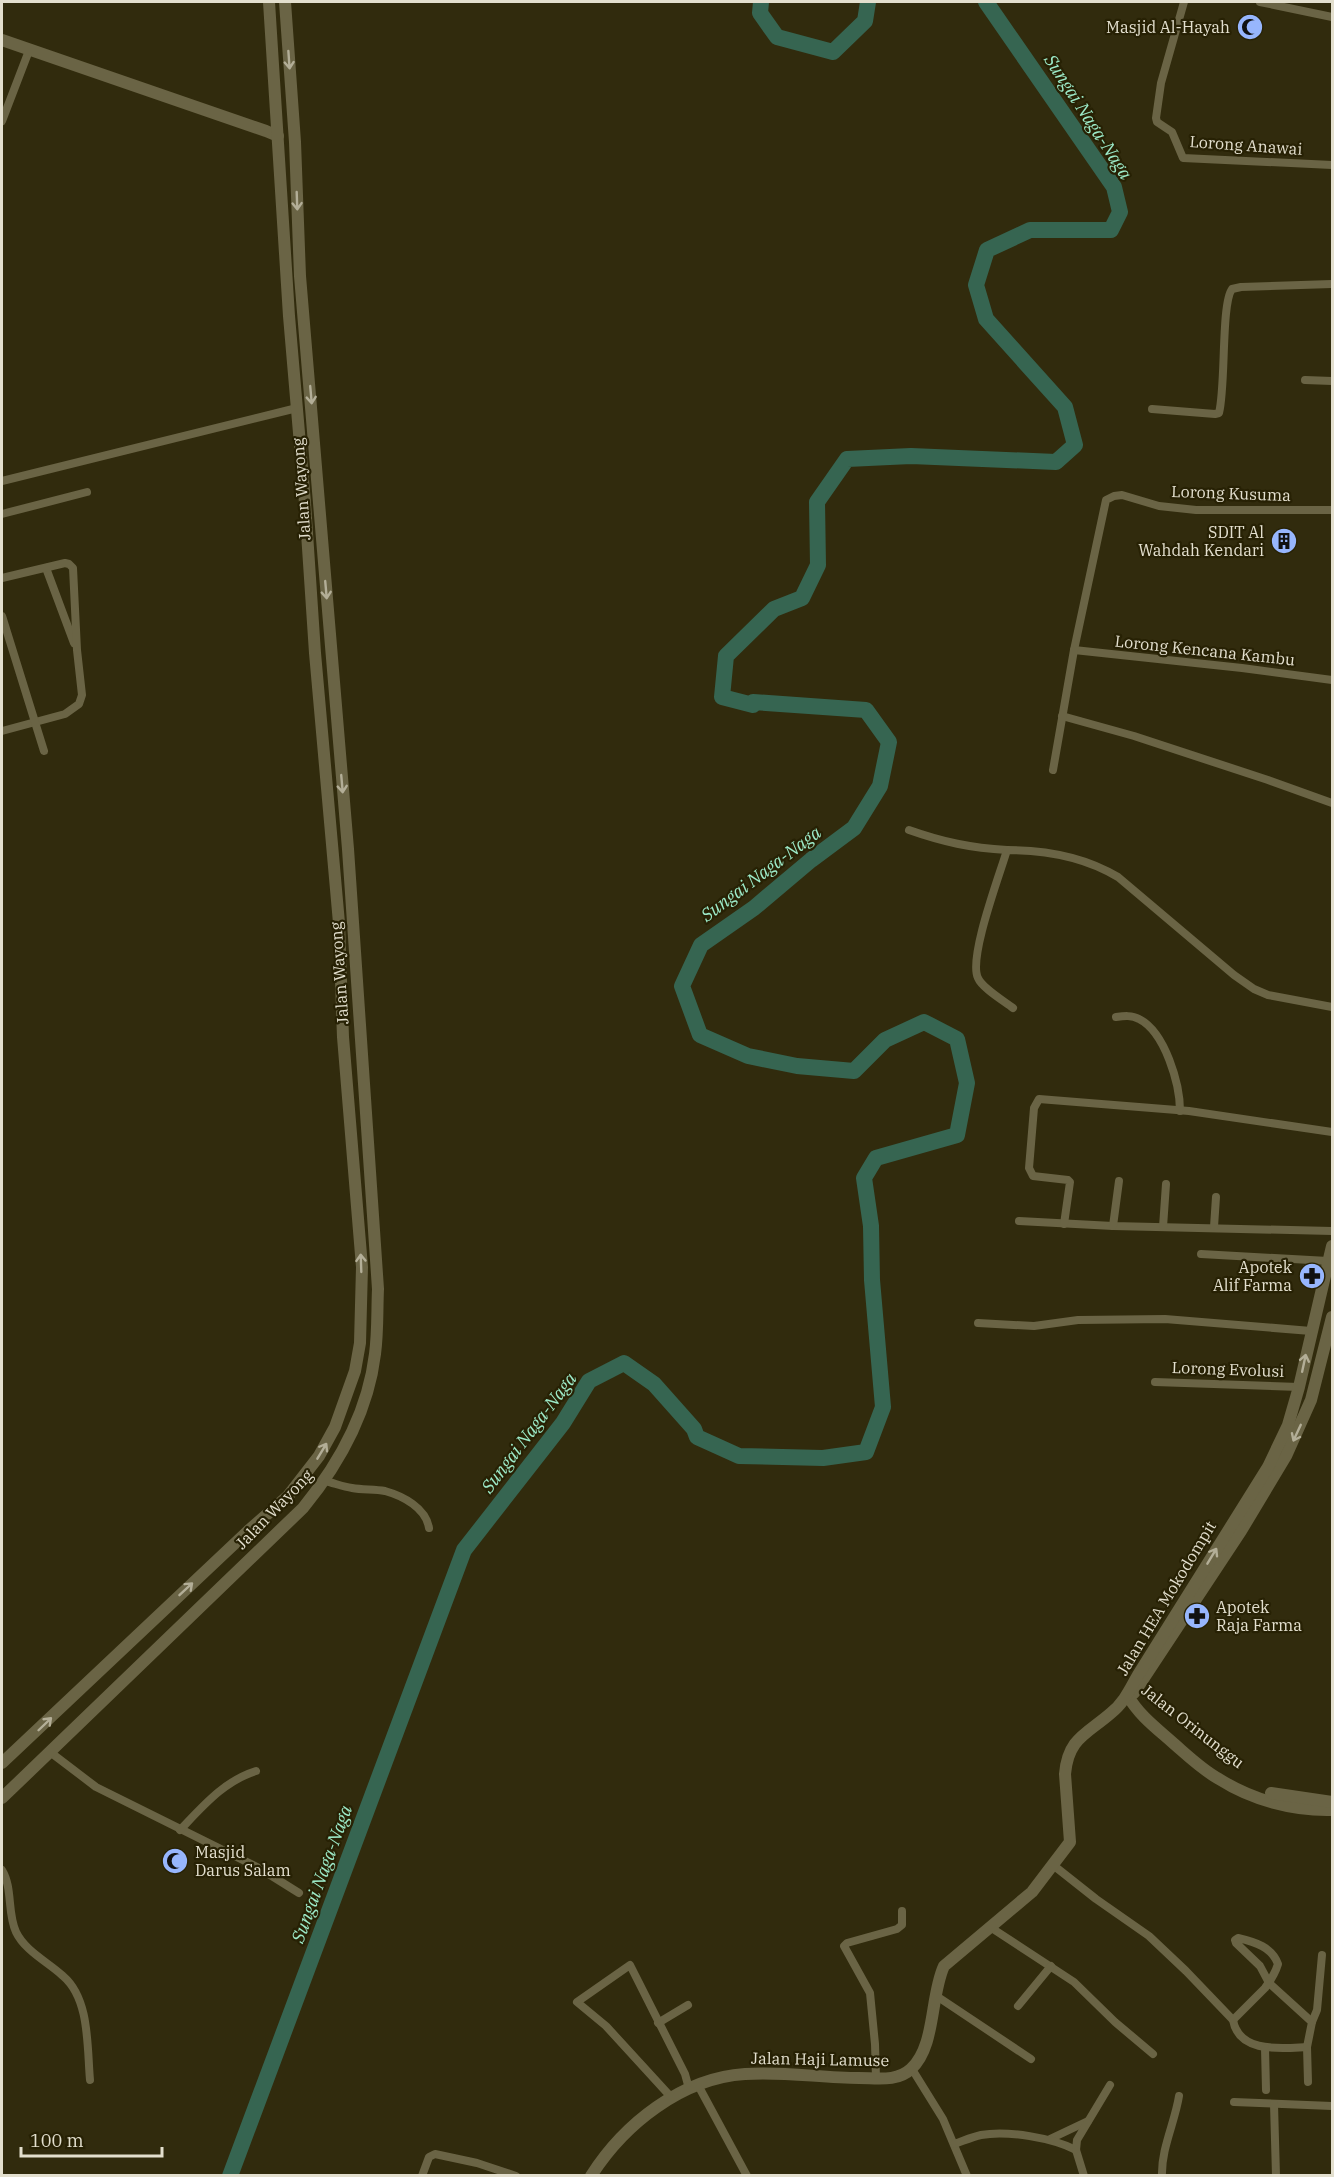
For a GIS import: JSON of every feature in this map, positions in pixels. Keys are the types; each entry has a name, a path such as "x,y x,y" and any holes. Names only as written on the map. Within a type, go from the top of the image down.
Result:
{"main road":[{"name":"Jalan Wayong","path":"2,1763 288,1496 319,1456 335,1427 355,1371 360,1343 361,1257 343,1037 339,923 315,653 269,2"},
{"name":"Jalan Wayong","path":"2,1798 159,1645 292,1520 325,1481 340,1458 358,1418 375,1356 378,1288 348,849 300,276 295,142 285,2"},
{"path":"2,40 278,136"},
{"name":"Jalan HEA Mokodompit","path":"1128,1696 1138,1675 1268,1467 1288,1425 1332,1246"},
{"name":"Jalan HEA Mokodompit","path":"1128,1696 1137,1692 1143,1683 1241,1531 1286,1456 1311,1400 1332,1317"},
{"name":"Jalan Orinunggu","path":"1128,1696 1156,1722 1226,1777 1279,1796 1332,1802"},
{"name":"Jalan Orinunggu","path":"1128,1696 1144,1717 1197,1764 1218,1779 1250,1796 1271,1802 1316,1810 1332,1810"},
{"name":"Jalan Haji Lamuse","path":"591,2175 621,2138 671,2097 724,2077 762,2073 831,2078 896,2078 912,2069 922,2053 928,2034 938,1979 944,1966 1032,1892 1070,1842 1071,1830 1065,1794 1066,1762 1069,1753 1078,1739 1110,1714 1128,1696"}],"street":[{"name":"Lorong Anawai","path":"1184,2 1161,84 1156,118 1157,122 1172,132 1183,158 1332,165"},
{"path":"1260,2 1332,17"},
{"path":"2,121 30,48"},
{"path":"1152,409 1215,414 1220,410 1225,369 1227,300 1232,289 1332,284"},
{"path":"1305,380 1332,381"},
{"path":"2,482 297,408"},
{"path":"2,514 87,492"},
{"name":"Lorong Kusuma","path":"1074,650 1106,500 1122,495 1159,506 1196,510 1332,510"},
{"path":"2,578 65,563 73,568 77,650 82,695 79,704 65,714 2,731"},
{"path":"46,568 77,650"},
{"path":"2,616 33,724"},
{"path":"2,632 44,751"},
{"path":"1053,770 1074,650"},
{"name":"Lorong Kencana Kambu","path":"1074,650 1332,680"},
{"path":"1062,716 1145,740 1332,803"},
{"path":"909,830 944,843 973,848 1030,850 1102,868 1118,877 1234,975 1254,988 1268,994 1332,1007"},
{"path":"1007,850 981,936 976,971 982,984 1013,1008"},
{"path":"1116,1017 1130,1016 1139,1019 1152,1029 1164,1047 1172,1068 1180,1111"},
{"path":"1064,1224 1070,1182 1033,1176 1029,1168 1034,1108 1039,1099 1180,1111 1332,1132"},
{"path":"1113,1226 1119,1181"},
{"path":"1163,1227 1166,1184"},
{"path":"1214,1227 1216,1197"},
{"path":"1019,1221 1332,1232"},
{"path":"1201,1254 1328,1261"},
{"path":"978,1323 1034,1326 1078,1320 1165,1319 1311,1331"},
{"name":"Lorong Evolusi","path":"1155,1382 1299,1387"},
{"path":"325,1481 353,1488 385,1491 423,1513 429,1528"},
{"path":"50,1752 96,1787 259,1868 299,1893"},
{"path":"180,1830 204,1804 227,1785 241,1776 256,1771"},
{"path":"1053,1865 1149,1936 1233,2020 1235,2029 1244,2039 1265,2048 1307,2047"},
{"path":"2,1870 6,1879 10,1913 21,1941 65,1977 77,1994 85,2025 90,2080"},
{"path":"876,2078 870,1994 844,1946 847,1943 897,1929 902,1924 902,1911"},
{"path":"990,1927 1074,1982 1115,2022 1153,2054"},
{"path":"1233,2020 1269,1983 1278,1964 1271,1952 1238,1938 1235,1940 1236,1943 1260,1966 1269,1983 1312,2022"},
{"path":"1308,2082 1307,2047 1317,2010 1322,1954"},
{"path":"671,2097 606,2026 577,2002 630,1965 685,2074 688,2085 747,2175"},
{"path":"1018,2006 1051,1966"},
{"path":"935,1995 1031,2059"},
{"path":"658,2023 688,2005"},
{"path":"1265,2048 1266,2090"},
{"path":"912,2069 933,2101 968,2175"},
{"path":"1084,2175 1076,2150 1077,2140 1110,2085"},
{"path":"1162,2175 1162,2162 1179,2096"},
{"path":"1234,2102 1332,2106"},
{"path":"1274,2104 1276,2175"},
{"path":"1050,2139 1088,2121"},
{"path":"954,2144 988,2134 1003,2134 1050,2139 1076,2150"},
{"path":"422,2175 429,2157 435,2154 477,2163 516,2175"}],"waterway":[{"name":"Sungai Naga-Naga","path":"761,2 760,13 777,37 833,52 865,21 868,2"},
{"name":"Sungai Naga-Naga","path":"230,2176 464,1550 563,1423 589,1381 624,1363 654,1384 694,1429 697,1437 739,1456 823,1458 866,1452 883,1407 872,1280 871,1226 864,1178 876,1158 957,1135 967,1083 957,1039 924,1022 885,1040 854,1071 797,1066 748,1056 700,1035 682,986 701,945 754,908 811,860 854,828 880,786 889,742 866,710 753,702 753,705 722,697 726,656 774,609 802,598 818,565 817,502 847,459 911,456 1056,462 1075,445 1065,407 986,319 976,285 987,250 1030,230 1111,230 1120,212 1114,187 986,2"}],"place":[{"name":"Masjid Al-Hayah","path":"1250,27"},
{"name":"SDIT Al Wahdah Kendari","path":"1284,541"},
{"name":"Apotek Alif Farma","path":"1312,1276"},
{"name":"Apotek Raja Farma","path":"1197,1616"},
{"name":"Masjid Darus Salam","path":"175,1861"}]}
